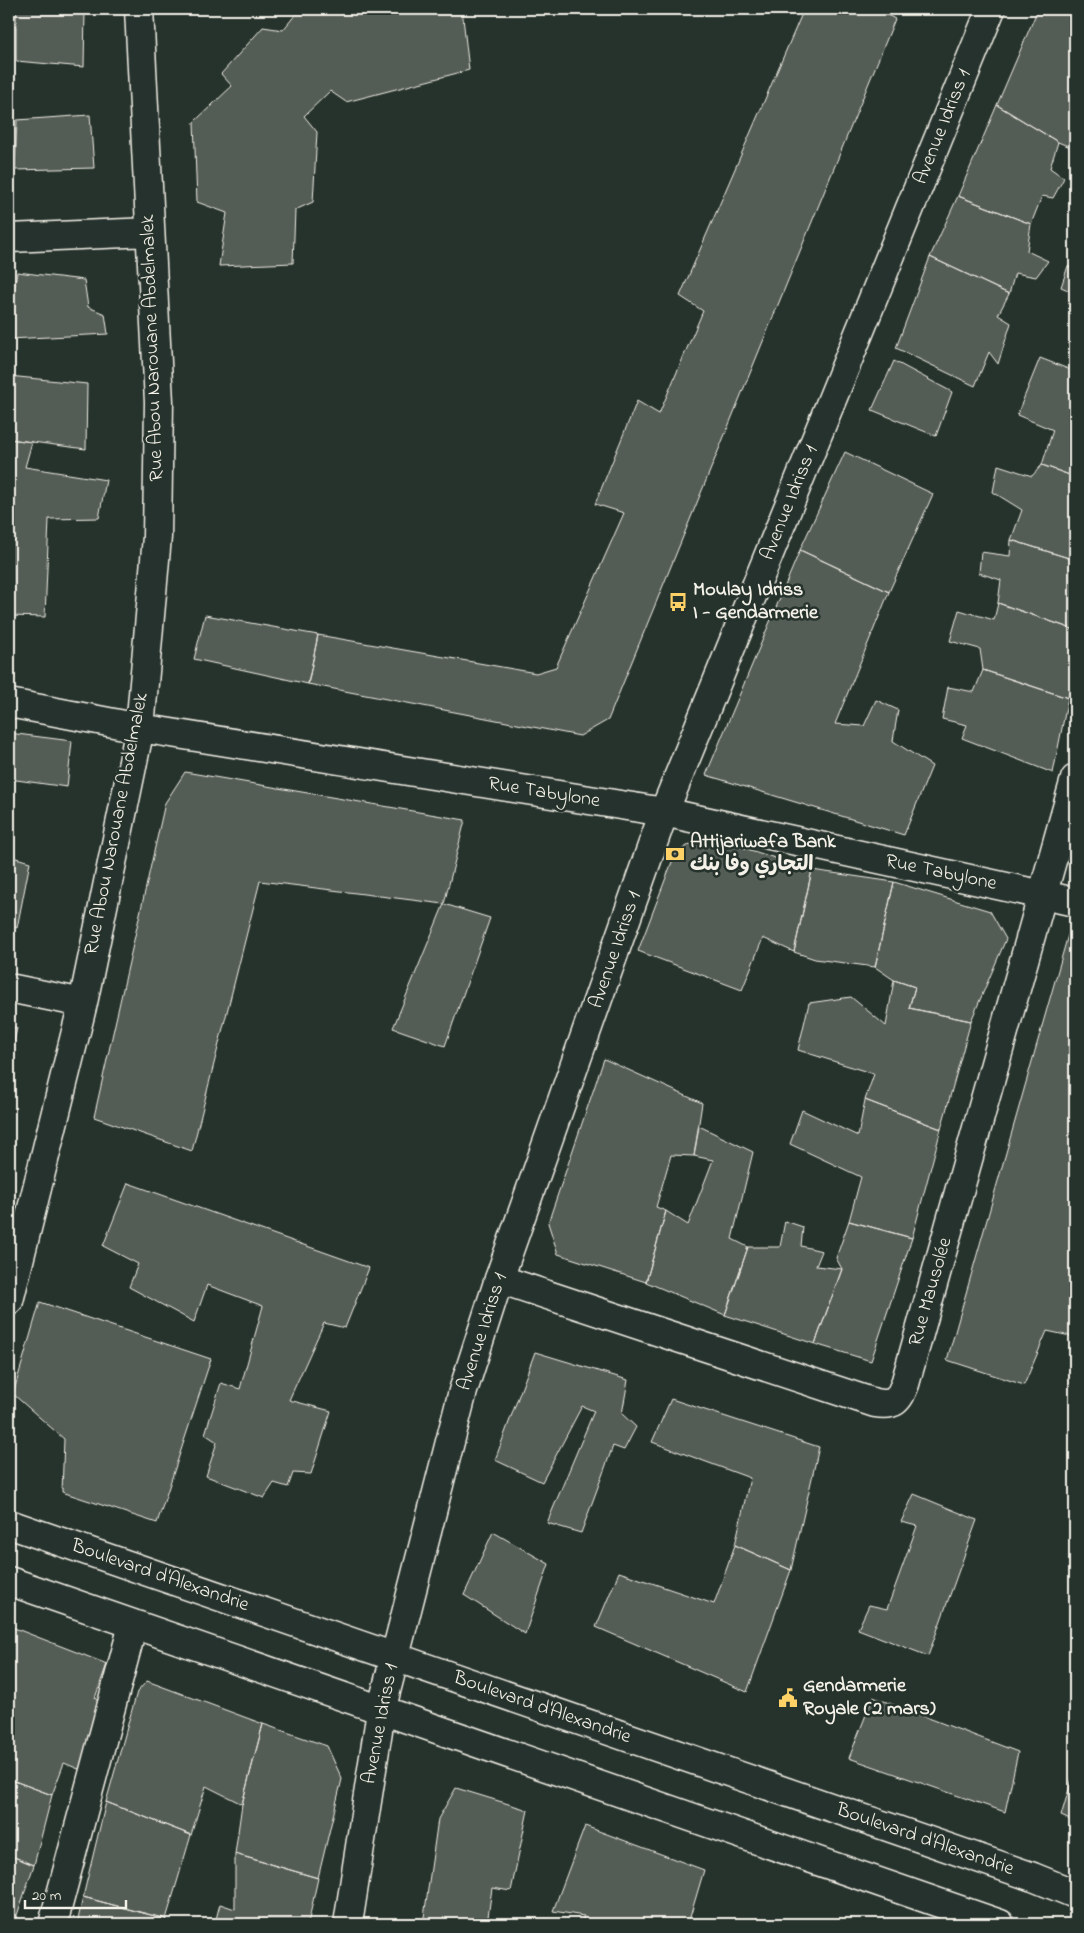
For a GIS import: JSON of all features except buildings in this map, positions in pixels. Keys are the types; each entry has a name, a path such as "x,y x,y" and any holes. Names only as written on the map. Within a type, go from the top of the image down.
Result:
{"street":[{"name":"Rue Abou Narouane Abdelmalek","path":"9,1301 83,1003 140,728 157,537 159,402 139,9"},
{"name":"Avenue Idriss 1","path":"348,1924 381,1711 461,1400 500,1279 664,812 991,9"},
{"path":"9,238 150,232"},
{"name":"Rue Tabylone","path":"9,703 140,728 664,812 1075,902"},
{"name":"Rue Mausolée","path":"500,1279 875,1403 888,1405 896,1400 908,1374 1075,779"},
{"path":"9,988 83,1003"},
{"name":"Boulevard d'Alexandrie","path":"9,1524 1068,1888"},
{"path":"9,1582 1000,1924"},
{"path":"53,1924 133,1625"}],"place":[{"name":"Moulay Idriss I - Gendarmerie","path":"678,602"},
{"name":"Attijariwafa Bank التجاري وفا بنك","path":"675,854"},
{"name":"Gendarmerie Royale (2 mars)","path":"788,1698"}]}
